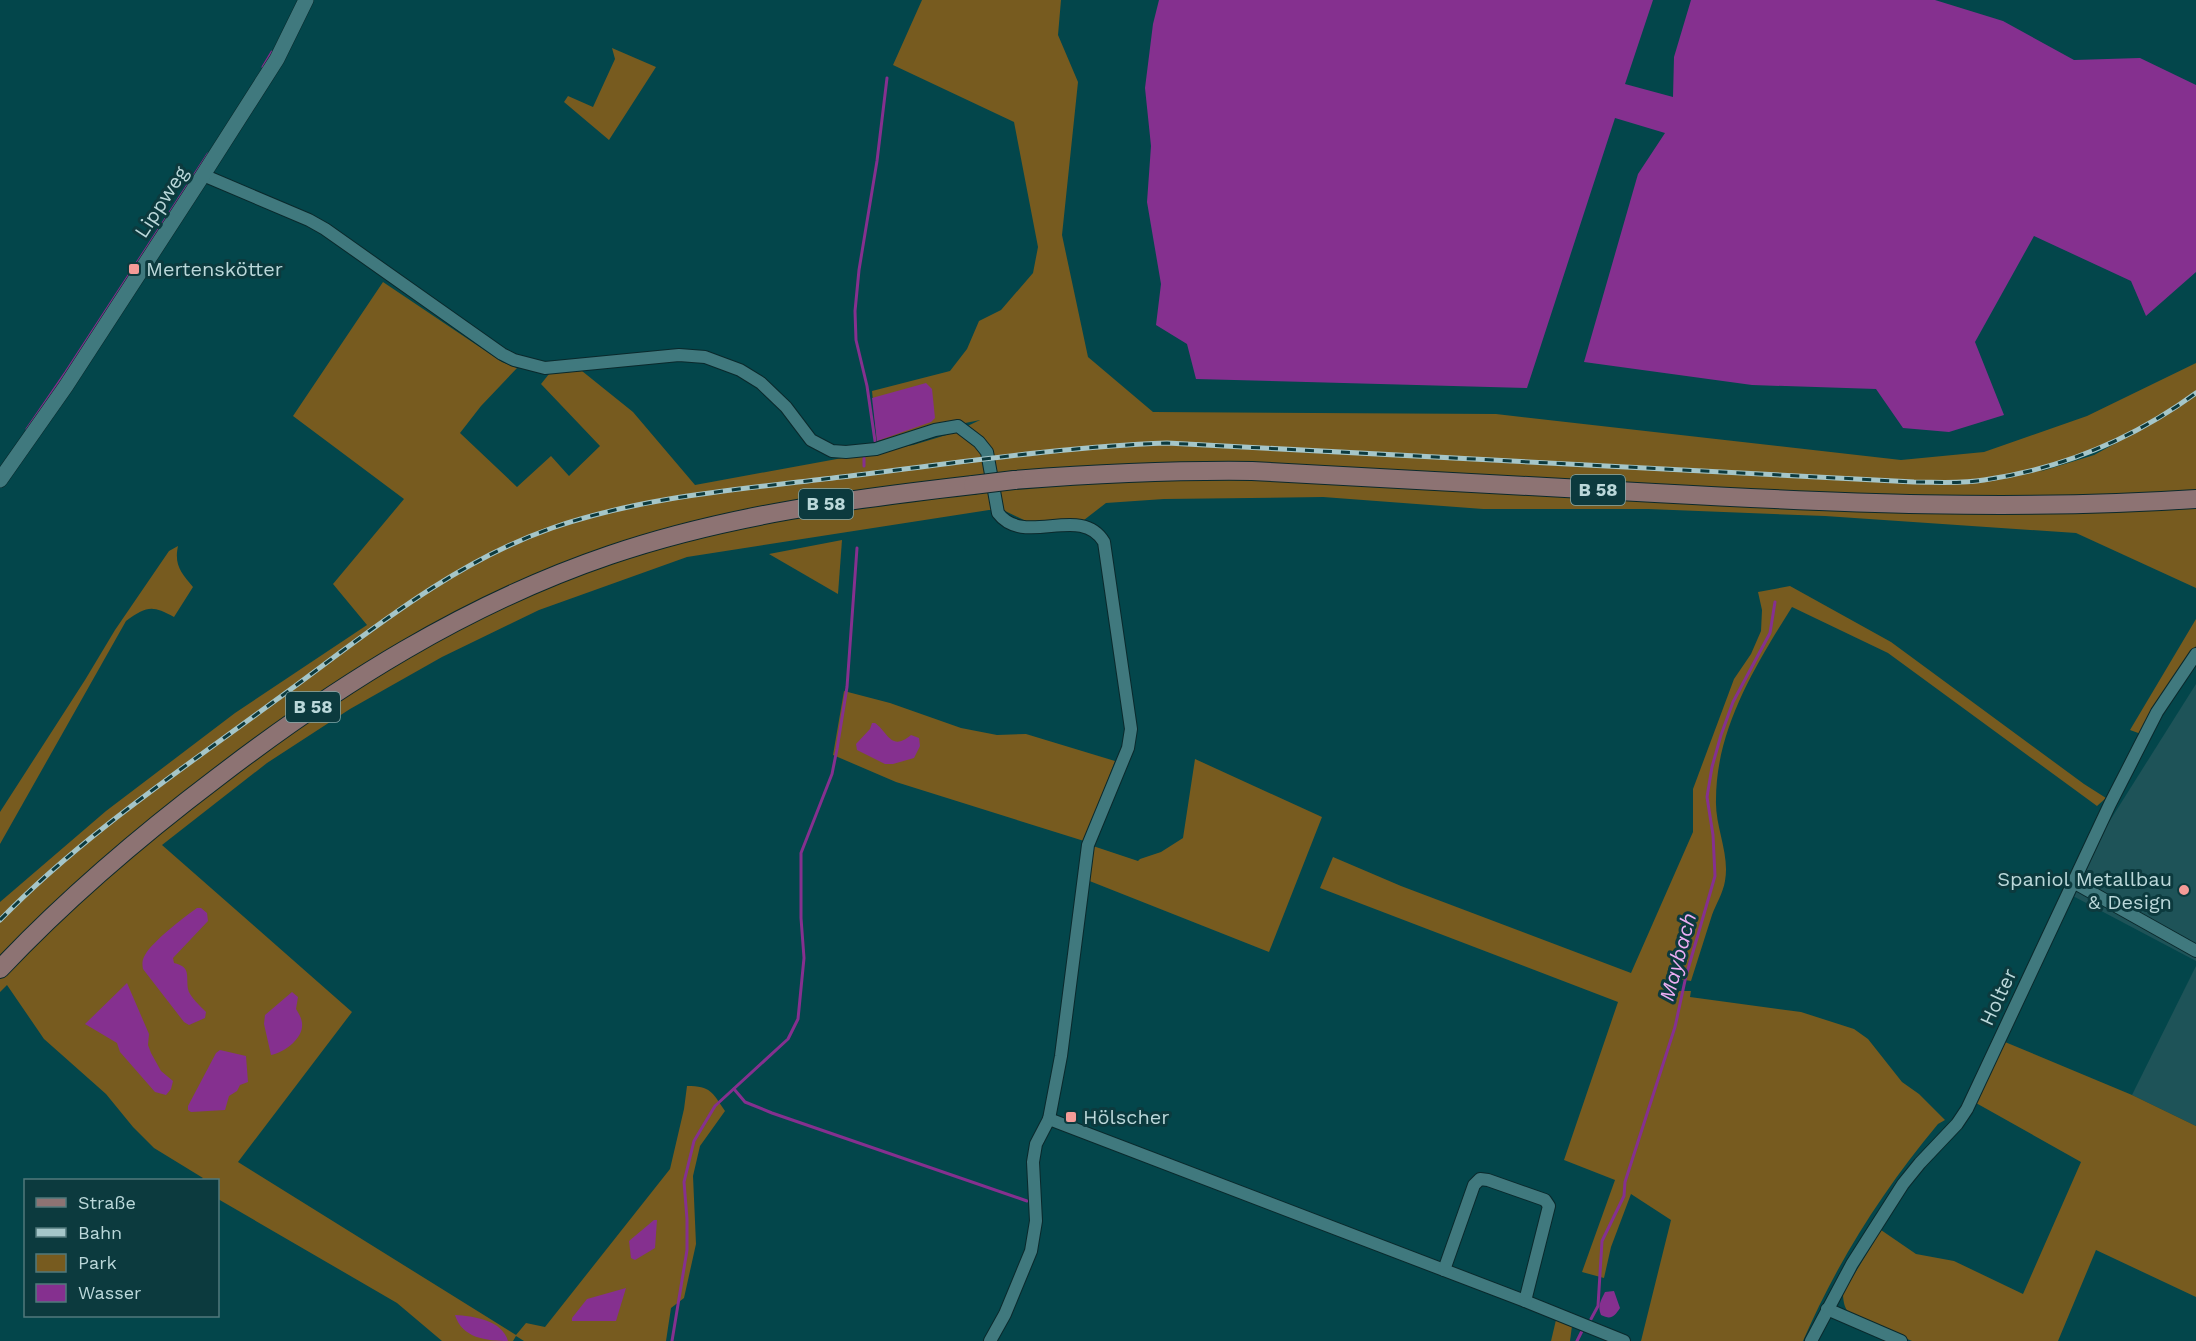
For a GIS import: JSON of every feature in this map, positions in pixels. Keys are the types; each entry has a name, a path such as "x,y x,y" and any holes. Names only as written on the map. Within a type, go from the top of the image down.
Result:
{"main road":[{"name":"B 58","path":"0,969 44,923 162,820 250,752 364,673 426,636 484,606 538,582 611,554 681,533 800,508 973,485 1116,473 1196,470 1944,506 2122,504 2196,499"}],"street":[{"name":"Lippweg","path":"0,480 66,386 277,59 306,0"},
{"path":"203,175 325,229 501,354 514,360 545,368 679,355 705,357 752,376 778,399 811,440 839,452 876,449 935,430 958,426 979,442 987,452 998,513 1002,517 1023,527 1079,525 1098,533 1104,543 1131,729 1128,748 1088,845 1062,1056 1049,1119 1036,1144 1033,1162 1036,1221 1031,1251 1005,1314 990,1341"},
{"name":"Holter","path":"1811,1341 1852,1264 1903,1184 1957,1124 1967,1109 2073,882 2157,712 2196,654"},
{"path":"2073,882 2196,951"},
{"path":"1049,1119 1624,1341"},
{"path":"1444,1270 1474,1185 1480,1179 1545,1200 1548,1206 1525,1301"},
{"path":"1827,1309 1901,1341"}],"shaded area":[{"path":"2196,684 2196,961 2071,895 2104,830"},
{"path":"2196,966 2196,1126 2132,1095"}],"green space":[{"path":"922,0 1061,0 1058,35 1078,82 1062,235 1088,357 1153,412 1496,414 1901,460 1984,452 2087,416 2196,363 2196,588 2076,533 1825,516 1648,509 1483,509 1323,497 1164,499 1106,503 1084,520 1026,521 1005,511 989,510 687,557 539,610 442,657 350,709 267,763 162,845 352,1012 238,1162 516,1335 526,1323 545,1327 670,1169 687,1086 701,1087 710,1091 725,1111 700,1146 693,1176 696,1244 684,1298 671,1308 666,1341 524,1341 516,1336 513,1341 442,1341 397,1303 219,1200 219,1179 202,1179 154,1148 106,1094 44,1039 7,985 0,992 0,902 106,811 235,713 367,625 333,584 404,499 293,416 383,282 502,362 517,368 481,406 460,433 517,487 551,456 569,476 600,446 541,384 549,374 582,371 633,412 695,485 913,445 953,433 980,420 877,441 872,391 950,371 967,349 979,321 1001,310 1033,273 1038,247 1014,122 893,65","holes":["2151,424 2094,455 2039,472"]},
{"path":"612,48 656,67 609,140 564,102 568,96 593,107 615,59"},
{"path":"842,540 838,594 769,554"},
{"path":"178,546 178,564 193,587 174,617 160,610 150,609 139,612 126,621 0,844 0,812 115,630 169,551"},
{"path":"1790,586 1891,642 2106,798 2097,806 1888,653 1792,607 1752,675 1730,723 1718,774 1716,800 1726,861 1725,881 1691,981 1679,979 1677,991 1691,991 1690,997 1801,1012 1854,1029 1868,1039 1902,1082 1919,1094 1945,1120 1938,1124 1880,1201 1846,1255 1803,1341 1641,1341 1671,1220 1631,1194 1611,1247 1604,1278 1582,1272 1615,1180 1564,1160 1618,1002 1320,888 1333,857 1401,886 1631,973 1693,832 1693,789 1734,679 1751,654 1761,631 1762,610 1758,592"},
{"path":"2196,619 2196,646 2153,709 2141,734 2130,730"},
{"path":"844,691 890,703 961,728 997,735 1026,734 1115,761 1084,841 896,782 833,755"},
{"path":"1195,759 1322,817 1269,952 1087,880 1093,846 1138,861 1161,852 1183,838"},
{"path":"2005,1042 2132,1095 2196,1126 2196,1297 2096,1250 2058,1341 1912,1341 1851,1316 1845,1306 1843,1293 1881,1230 1916,1254 1954,1261 2023,1294 2081,1162 1976,1103"},
{"path":"1556,1320 1572,1326 1570,1341 1551,1341"}],"water":[{"path":"1159,0 1653,0 1625,84 1673,97 1674,57 1691,0 1935,0 2003,21 2074,60 2140,58 2196,85 2196,272 2146,316 2131,281 2034,236 1975,342 2004,415 1949,432 1903,428 1876,389 1752,385 1584,362 1638,174 1665,133 1615,118 1527,388 1196,379 1187,344 1156,325 1161,284 1147,202 1151,146 1145,88 1153,24"},
{"path":"926,383 932,389 935,418 931,422 877,441 872,398"},
{"path":"872,723 875,723 894,741 899,742 911,735 919,738 920,746 914,758 885,764 857,750 856,744 870,729"},
{"path":"197,908 207,913 208,921 173,958 174,963 185,969 189,992 206,1012 205,1018 189,1025 184,1022 143,969 142,962 155,943"},
{"path":"127,983 149,1034 148,1045 151,1053 161,1071 173,1081 166,1095 155,1092 120,1052 117,1043 85,1024"},
{"path":"292,992 298,997 296,1009 302,1022 301,1032 291,1045 271,1055 264,1024 265,1015"},
{"path":"220,1050 246,1056 248,1082 240,1085 237,1091 229,1096 225,1110 191,1112 188,1106 216,1053"},
{"path":"654,1220 657,1220 655,1248 635,1260 631,1258 629,1241"},
{"path":"626,1288 616,1321 572,1321 587,1299"},
{"path":"1614,1291 1620,1308 1612,1317 1601,1315 1599,1306 1605,1292"},
{"path":"455,1315 486,1320 500,1328 508,1341 476,1337 463,1329"}],"waterway":[{"path":"263,67 272,52"},
{"path":"875,441 867,386 856,340 855,311 887,78"},
{"path":"27,429 208,154"},
{"path":"864,458 864,466"},
{"path":"672,1341 687,1250 684,1182 694,1141 715,1106 788,1039 798,1019 804,958 801,918 801,853 832,774 837,749 847,687 857,548"},
{"name":"Maybach","path":"1591,1319 1598,1306 1602,1241 1624,1196 1625,1182 1675,1027 1686,976 1715,876 1713,835 1707,797 1712,767 1733,702 1770,633 1775,602"},
{"path":"734,1089 745,1102 772,1113 1027,1201"},
{"name":"Maybach","path":"1577,1341 1582,1331"}],"railway":[{"path":"0,920 99,831 408,604 478,561 514,543 552,528 622,508 732,490 1004,457 1085,448 1167,443 1914,482 1967,482 2012,475 2095,450 2147,424 2196,393"}],"place":[{"name":"Mertenskötter","path":"134,269"},
{"name":"Spaniol Metallbau & Design","path":"2184,890"},
{"name":"Hölscher","path":"1071,1117"}]}
